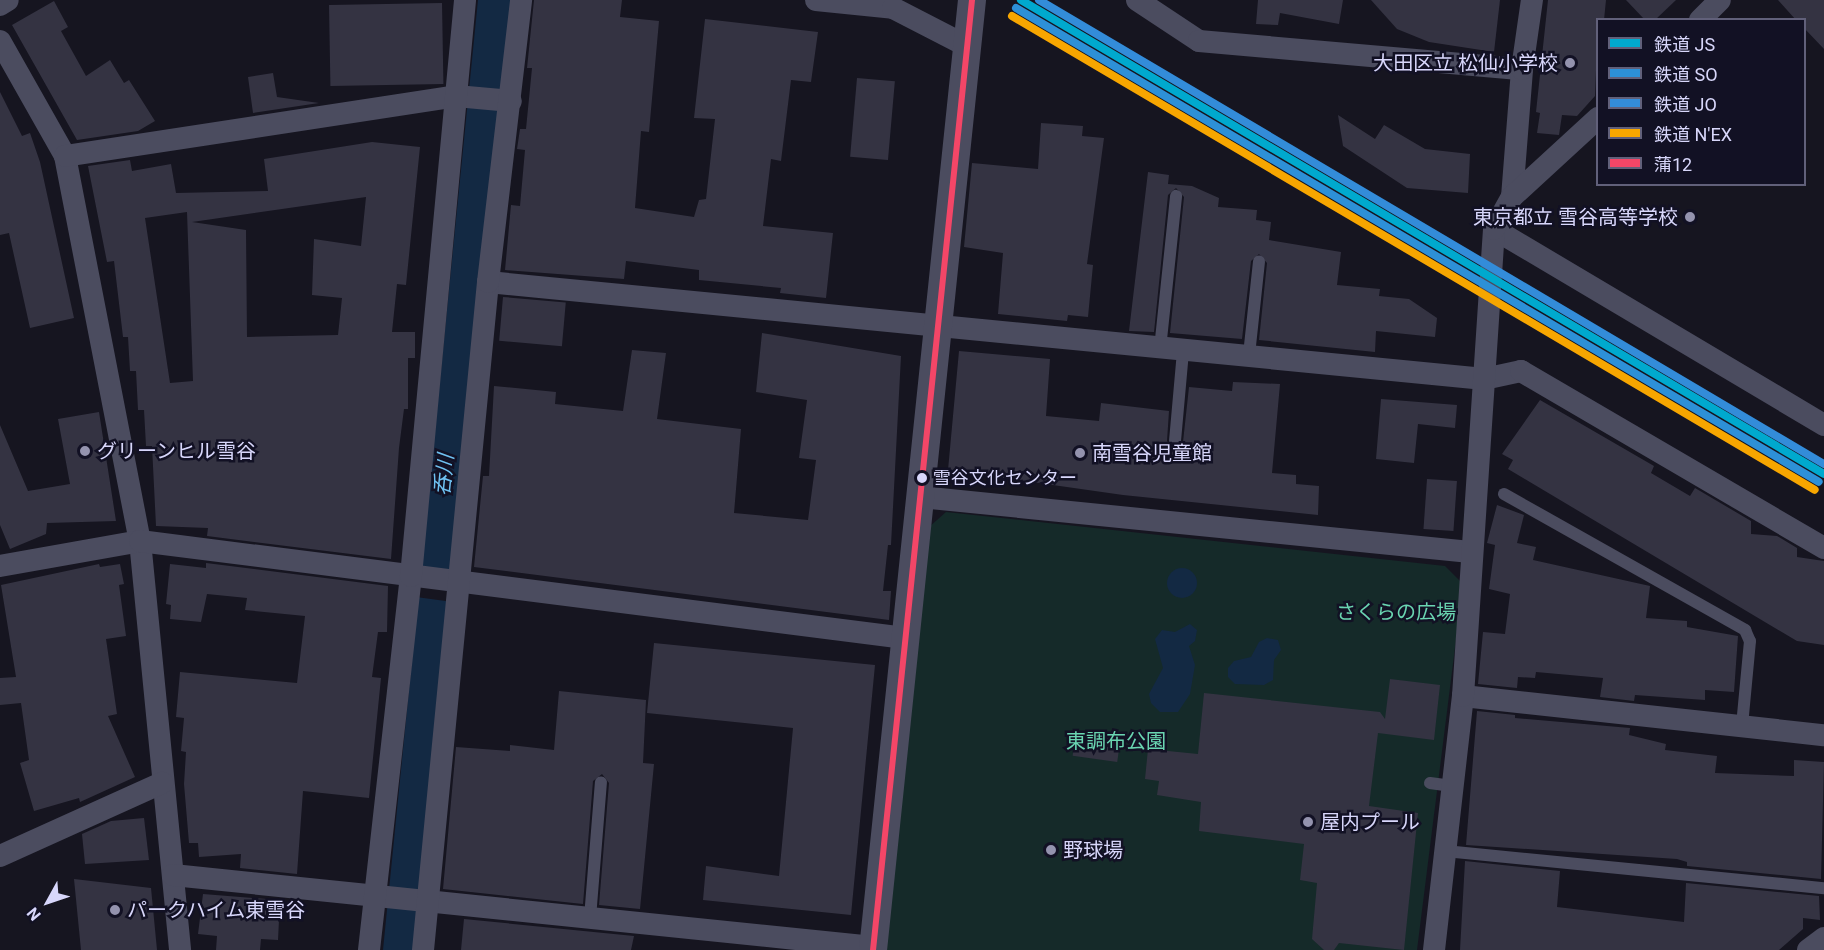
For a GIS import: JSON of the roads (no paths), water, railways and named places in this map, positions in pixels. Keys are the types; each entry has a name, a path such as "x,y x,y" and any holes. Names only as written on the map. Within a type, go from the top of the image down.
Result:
{"street":[{"path":"0,5 8,0"},
{"path":"369,950 380,897 415,577 461,96 465,0"},
{"path":"423,950 488,282 507,100 521,0"},
{"path":"816,0 893,8 968,46"},
{"path":"173,875 873,948 972,0"},
{"path":"1137,0 1198,41 1521,69"},
{"path":"1512,197 1521,69 1533,0"},
{"path":"1702,18 1720,0"},
{"path":"0,41 64,156 140,541 180,950"},
{"path":"64,156 461,96 507,100"},
{"path":"1434,950 1463,696 1470,552 1494,229 1512,197 1596,119"},
{"path":"1494,229 1824,425"},
{"path":"488,282 1484,379 1521,371 1824,548"},
{"path":"920,497 1470,552"},
{"path":"0,566 140,541 905,639"},
{"path":"1463,696 1824,735"},
{"path":"0,856 162,783"},
{"path":"1809,950 1824,938"}],"lane":[{"path":"1160,349 1176,196"},
{"path":"1248,356 1260,261"},
{"path":"1174,441 1183,351"},
{"path":"1504,494 1745,630 1750,640 1742,726"},
{"path":"590,918 601,782"},
{"path":"1430,783 1452,786"},
{"path":"1445,851 1824,888"}],"water":[{"name":"呑川","path":"478,0 519,0 414,950 383,950"},
{"path":"1182,568 1193,572 1197,583 1193,594 1182,598 1171,594 1167,583 1171,572"},
{"path":"1190,624 1197,630 1195,641 1189,646 1195,665 1190,694 1178,712 1160,712 1151,703 1149,694 1163,668 1155,639 1162,630 1175,632"},
{"path":"1267,638 1278,640 1281,650 1274,660 1273,680 1264,685 1235,684 1228,677 1228,668 1234,661 1251,657 1259,642"}],"rail line":[{"name":"JS","path":"1021,0 1824,474"},
{"name":"JO","path":"1039,0 1824,464"},
{"name":"SO","path":"1016,8 1819,482"},
{"name":"N'EX","path":"1012,16 1815,490"}],"place":[{"name":"大田区立 松仙小学校","path":"1570,63"},
{"name":"東京都立 雪谷高等学校","path":"1690,217"},
{"name":"グリーンヒル雪谷","path":"85,451"},
{"name":"南雪谷児童館","path":"1080,453"},
{"name":"雪谷文化センター","path":"922,478"},
{"name":"屋内プール","path":"1308,822"},
{"name":"野球場","path":"1051,850"},
{"name":"パークハイム東雪谷","path":"115,910"}],"park label":[{"name":"さくらの広場","path":"1396,612"},
{"name":"東調布公園","path":"1116,741"}]}
